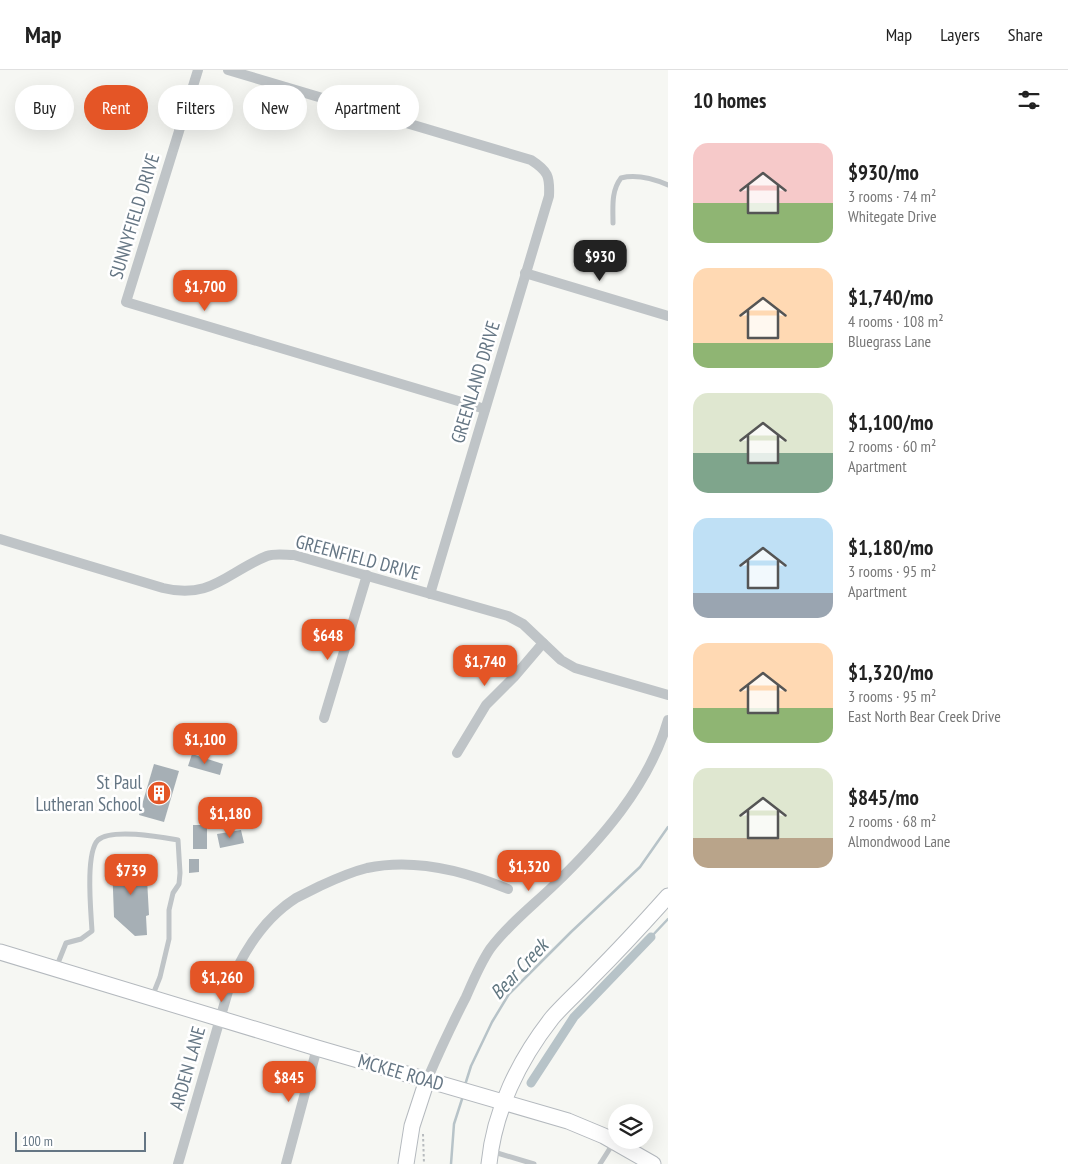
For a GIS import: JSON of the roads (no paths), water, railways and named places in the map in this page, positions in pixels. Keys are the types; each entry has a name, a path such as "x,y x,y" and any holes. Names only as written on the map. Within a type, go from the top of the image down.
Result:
{"street":[{"name":"SUNNYFIELD DRIVE","path":"198,70 126,302 485,409"},
{"name":"GREENLAND DRIVE","path":"228,70 531,160 544,168 550,180 549,196 430,594"},
{"path":"525,273 668,316"},
{"name":"GREENFIELD DRIVE","path":"0,539 172,590 188,592 212,586 268,555 294,555 508,616 523,624 561,660 575,668 668,695"},
{"path":"324,718 367,575"},
{"path":"457,753 486,705 514,677 543,643"},
{"path":"406,1164 412,1126 432,1081 448,1034 490,950 505,932 581,860 622,810 645,774 668,720"},
{"name":"ARDEN LANE","path":"178,1164 219,1018 236,968 256,936 285,907 296,898 366,868 392,865 447,869 472,875 508,889"},
{"path":"490,1158 498,1113 530,1051 552,1018 633,935 668,896"},
{"name":"MCKEE ROAD","path":"0,952 317,1048 504,1101 568,1121 608,1139"},
{"path":"286,1164 317,1048"},
{"name":"MCKEE ROAD","path":"626,1149 653,1164"}],"lane":[{"path":"613,223 614,193 617,183 621,178 639,177 656,180 668,185"},
{"path":"56,968 66,943 81,939 92,931 90,865 94,846 100,838 125,834 178,840 179,884 173,893 170,910 169,939 152,997"},
{"path":"600,1164 610,1149"},
{"path":"490,1158 534,1164"}],"waterway":[{"name":"Bear Creek","path":"465,1085 471,1066 492,1022 509,994 640,867 668,827"},
{"path":"651,937 668,919"},
{"path":"531,1083 574,1017 651,937"},
{"name":"Bear Creek","path":"451,1164 454,1124 463,1096"}],"place":[{"name":"St Paul Lutheran School","path":"159,793"}]}
